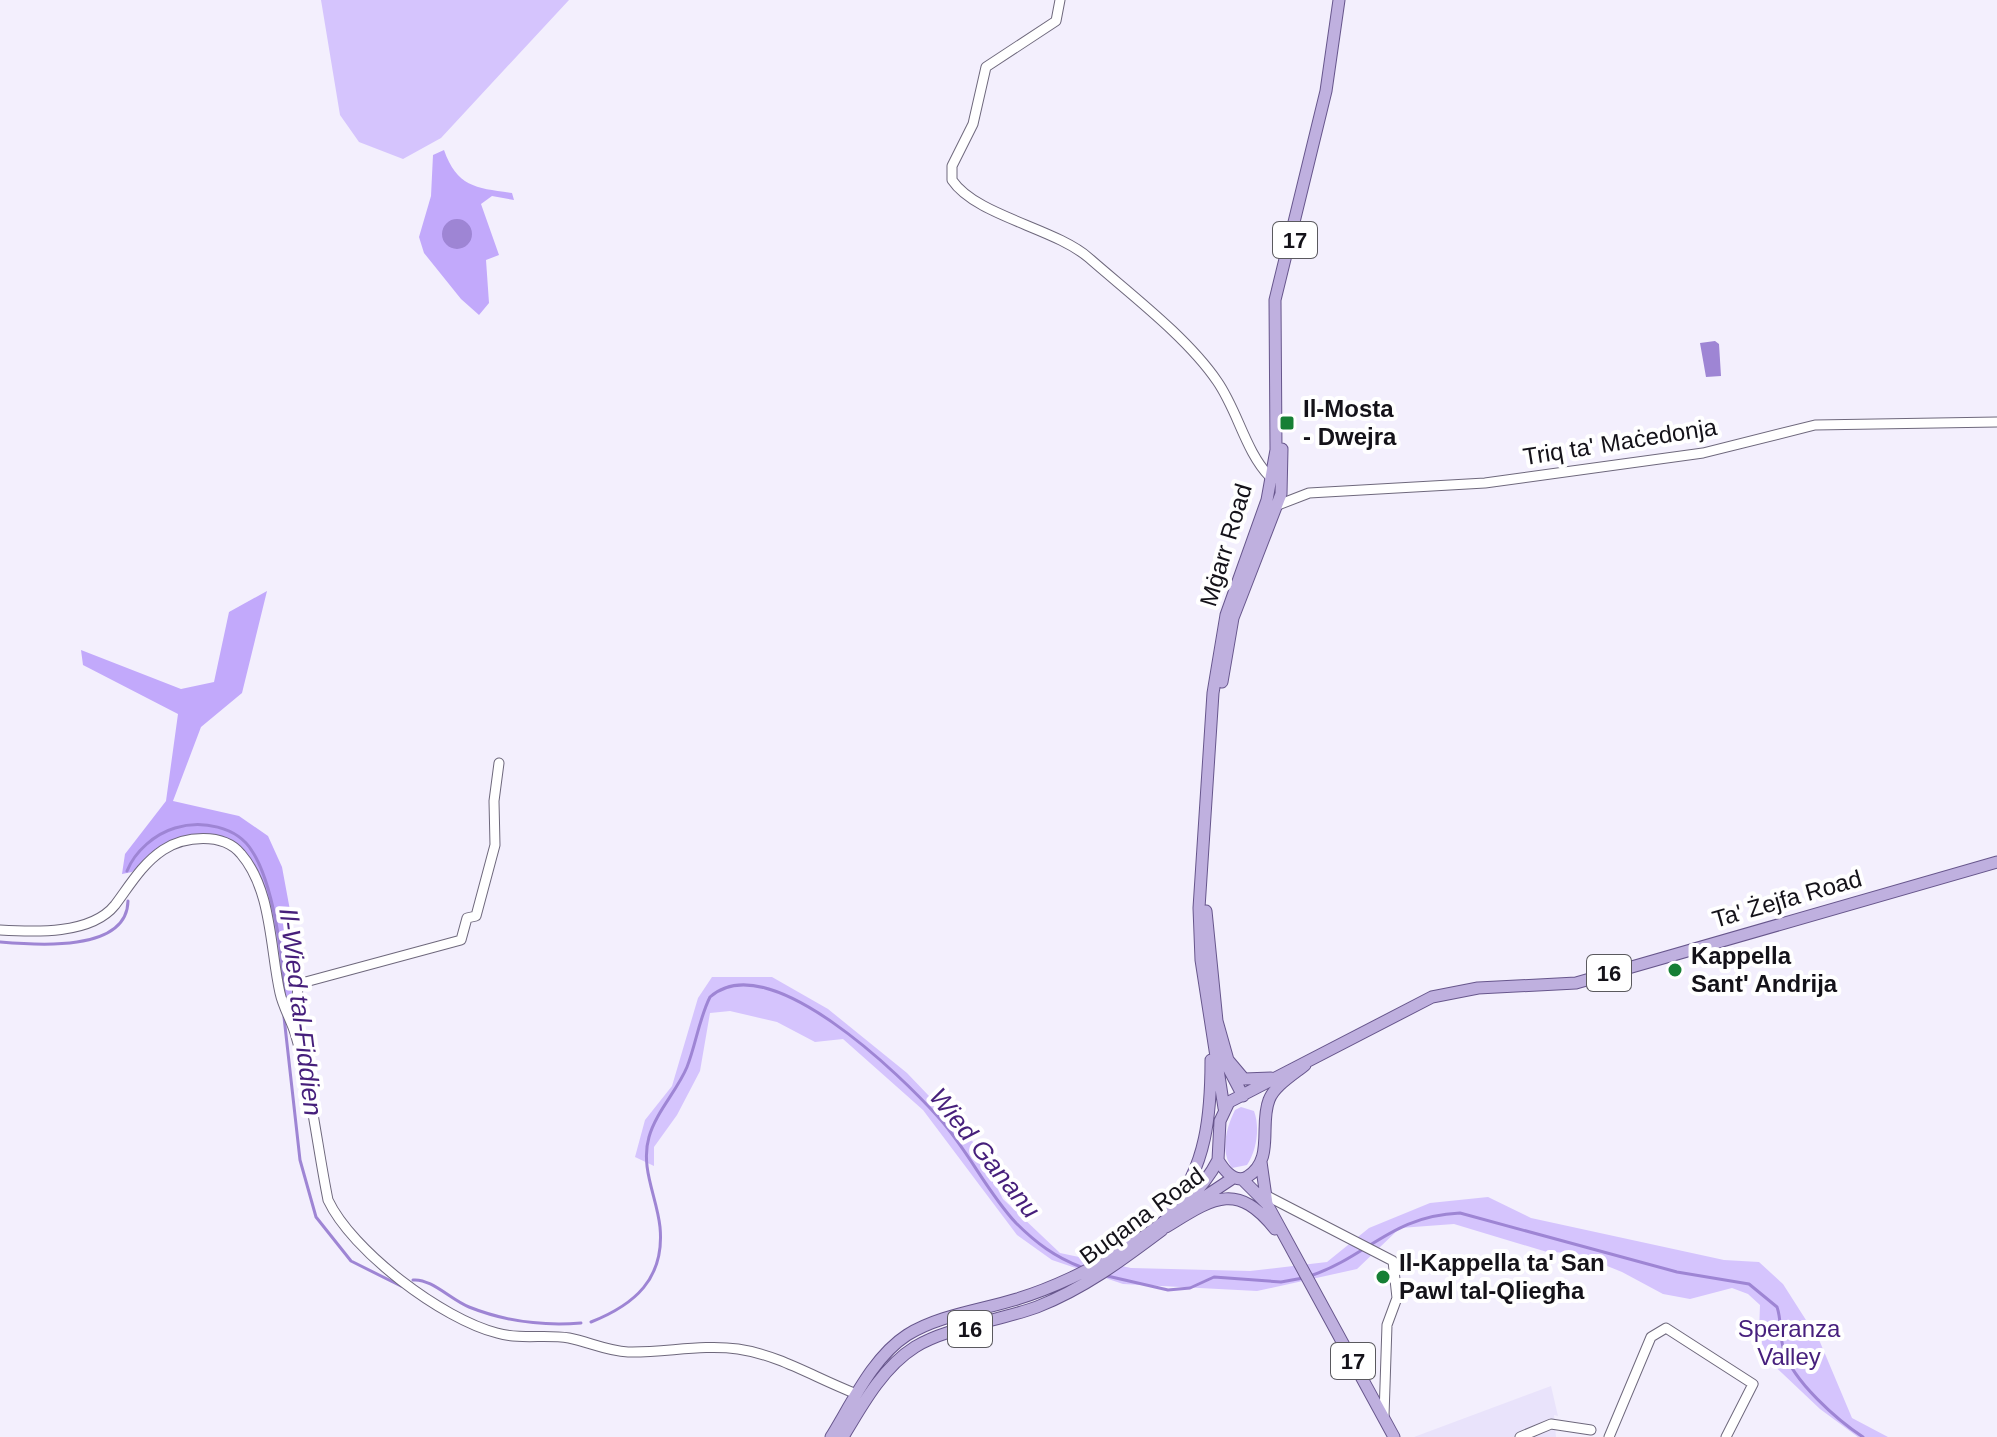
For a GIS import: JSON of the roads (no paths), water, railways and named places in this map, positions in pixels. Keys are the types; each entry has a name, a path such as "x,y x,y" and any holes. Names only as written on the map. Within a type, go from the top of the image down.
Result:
{"main road":[{"name":"Mġarr Road","path":"1246,1095 1222,1058 1206,907 1220,693 1233,618 1278,505 1275,480 1275,300 1284,252 1315,144 1339,0"},
{"name":"Mġarr Road","path":"1224,1108 1201,960 1199,908 1216,665 1226,615 1275,480 1281,301 1335,88 1346,0"},
{"name":"Ta' Żejfa Road","path":"1246,1095 1420,1002 1445,993 1576,983 1997,862"},
{"name":"Ta' Żejfa Road","path":"1920,884 1997,869"},
{"path":"1144,1233 1178,1200 1187,1185 1203,1141 1211,1058 1201,960"},
{"path":"1217,1021 1228,1060 1244,1079 1258,1081 1305,1065"},
{"name":"Ta' Żejfa Road","path":"1268,1108 1273,1093 1305,1065"},
{"path":"1246,1095 1268,1108"},
{"name":"16","path":"1218,1160 1224,1108 1246,1095"},
{"name":"16","path":"1237,1179 1261,1162 1268,1108"},
{"path":"1218,1160 1237,1179"},
{"name":"Buqana Road","path":"831,1437 884,1357 908,1335 931,1324 1021,1298 1095,1268 1196,1194 1218,1160"},
{"name":"17","path":"1261,1162 1268,1201 1394,1437"},
{"name":"Buqana Road","path":"843,1437 866,1399 897,1362 918,1345 1038,1307 1091,1282 1237,1179"},
{"name":"17","path":"1237,1179 1268,1201"},
{"path":"1166,1227 1219,1198 1237,1197 1250,1203 1291,1248"}],"street":[{"path":"1060,0 1056,21 986,67 973,124 952,166 952,180 970,197 1084,253 1193,353 1216,380 1244,428 1258,464 1295,497 1278,505"},
{"name":"Triq ta' Maċedonja","path":"1295,497 1485,483 1696,454 1815,425 1997,422"},
{"path":"292,1027 298,984 461,940 467,918 476,916 495,845 494,801 499,763"},
{"path":"0,930 44,931 97,919 109,911 145,864 164,849 187,839 223,842 240,852 255,879 266,913 280,998 292,1027 328,1200 346,1230 412,1287 468,1322 517,1338 561,1337 629,1352 726,1348 751,1351 857,1394"},
{"path":"1268,1201 1384,1253 1393,1261 1397,1298 1387,1325 1384,1416"},
{"path":"1609,1437 1651,1337 1666,1328 1753,1384 1726,1437"},
{"path":"1520,1437 1551,1424 1591,1430"}],"waterway":[{"name":"Il-Wied tal-Fiddien","path":"127,871 146,844 175,828 207,825 237,836 252,851 266,881 279,940 284,993"},
{"name":"Il-Wied tal-Fiddien","path":"0,942 56,944 96,938 112,930 124,918 128,901"},
{"name":"Wied Gananu","path":"591,1322 633,1298 652,1275 660,1245 660,1227 646,1160 649,1137 656,1119 687,1067 710,997 735,986 765,988 798,1001 866,1048 940,1119 1016,1223 1046,1249 1081,1267"},
{"name":"Il-Wied tal-Fiddien","path":"284,1017 300,1160 316,1217 351,1261 401,1286"},
{"name":"Wied Gananu","path":"1310,1276 1331,1268 1416,1221 1460,1213 1677,1272 1749,1284 1777,1307 1784,1351 1796,1375 1829,1410 1863,1437"},
{"name":"Wied Gananu","path":"1103,1275 1168,1290 1190,1288 1214,1277 1281,1282 1303,1278"},
{"name":"Il-Wied tal-Fiddien","path":"413,1280 427,1282 462,1304 496,1316 538,1323 581,1323"}],"place":[{"name":"Il-Mosta - Dwejra","path":"1287,423"},
{"name":"Kappella Sant' Andrija","path":"1675,970"},
{"name":"Il-Kappella ta' San Pawl tal-Qliegħa","path":"1383,1277"}],"park label":[{"name":"Speranza Valley","path":"1789,1343"}]}
